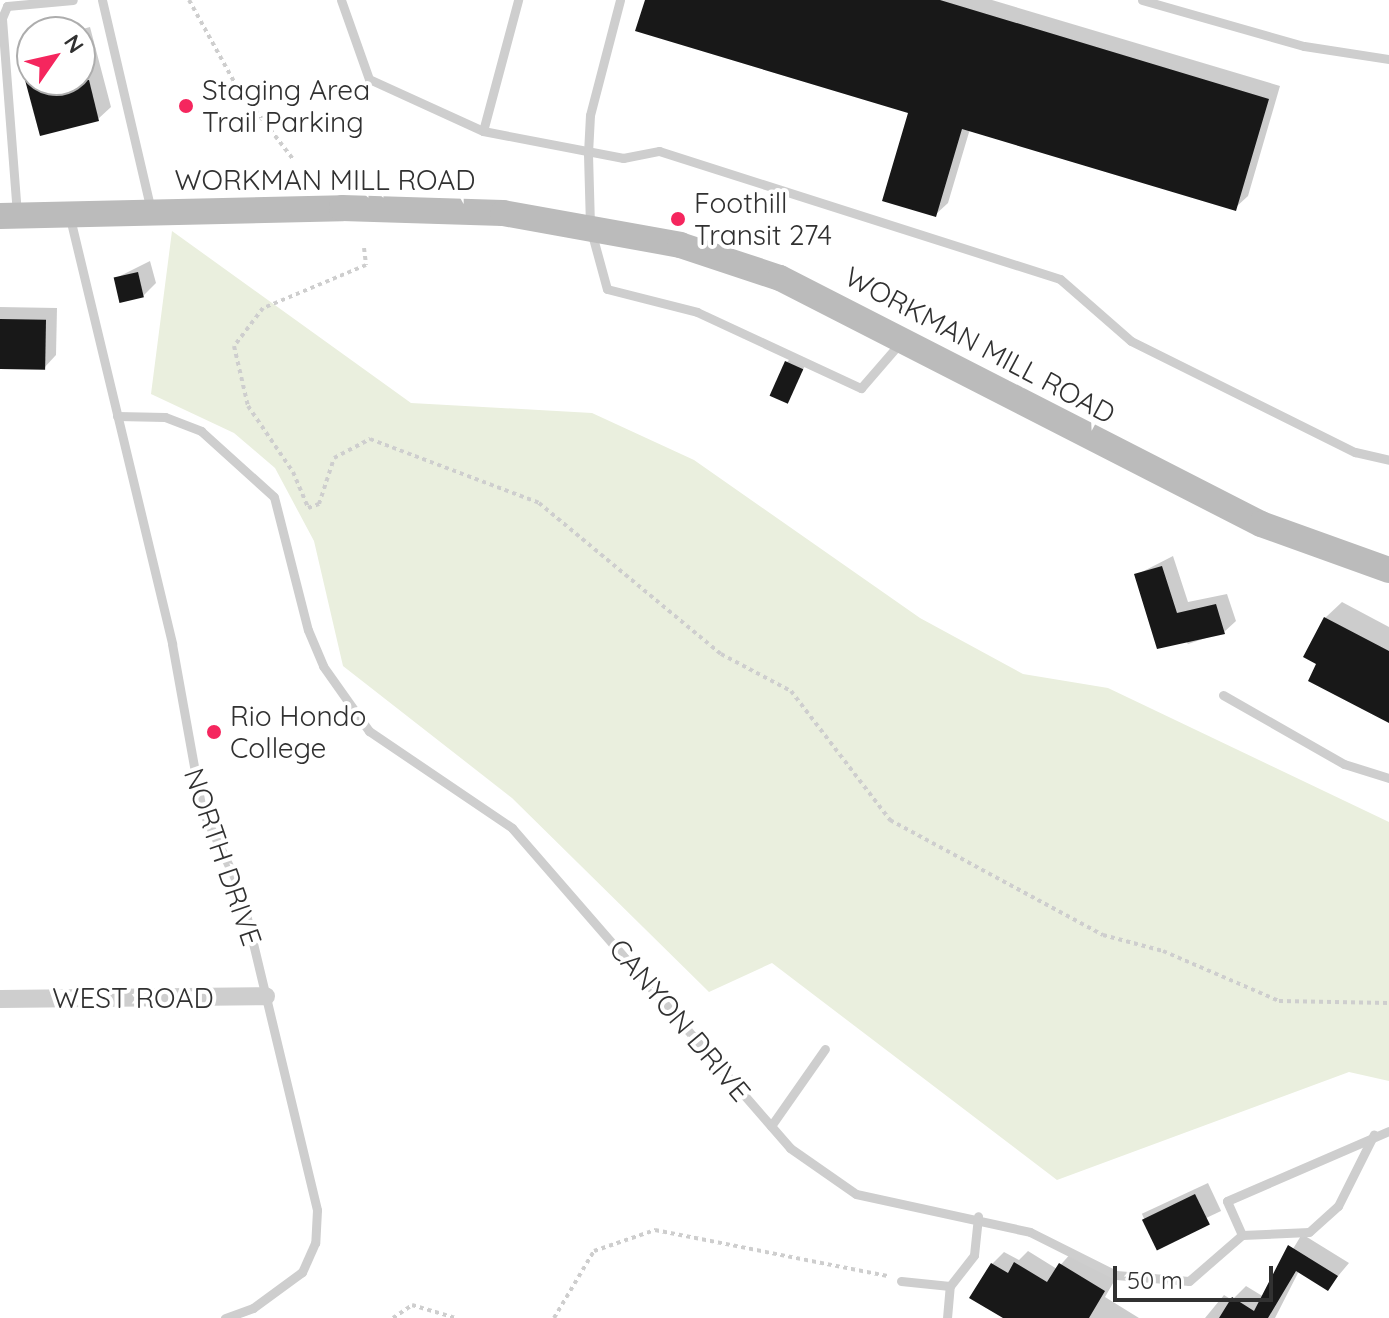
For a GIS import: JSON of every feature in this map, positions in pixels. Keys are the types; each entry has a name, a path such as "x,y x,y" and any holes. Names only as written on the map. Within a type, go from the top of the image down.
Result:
{"street":[{"name":"WORKMAN MILL ROAD","path":"9,215 69,211 405,210 590,227 780,278 1261,524 1389,570"},
{"name":"WEST ROAD","path":"0,999 266,996"}],"lane":[{"path":"9,215 2,18 7,6 73,0"},
{"path":"102,0 151,211"},
{"path":"341,0 369,79 483,131 588,154 659,151 1060,279 1131,341 1355,452 1389,460"},
{"path":"483,131 518,0"},
{"path":"620,0 590,115 588,154 590,227 607,289 697,312 861,388 878,378 903,339"},
{"path":"1142,0 1304,46 1389,59"},
{"name":"NORTH DRIVE","path":"69,211 117,416 202,810 240,889 313,1186 315,1243 285,1287 225,1318"},
{"name":"CANYON DRIVE","path":"117,416 165,417 201,431 274,497 308,630 342,698 369,731 512,828 771,1126 856,1194 978,1216 1131,1276 1189,1281 1242,1235"},
{"path":"1223,695 1344,764 1389,778"},
{"path":"771,1126 825,1049"},
{"path":"1374,1134 1338,1206 1309,1232 1242,1235 1227,1201 1374,1134 1389,1131"},
{"path":"947,1318 950,1286 974,1255 978,1216"},
{"path":"901,1281 950,1286"}],"path":[{"path":"189,0 236,85 293,159"},
{"path":"364,248 366,265 263,308 234,346 248,406 293,472 308,508 319,504 334,458 370,439 539,503 721,654 791,691 890,820 1103,935 1178,957 1279,1001 1389,1003"},
{"path":"554,1318 594,1251 655,1230 901,1281"},
{"path":"393,1318 412,1305 456,1318"}],"green space":[{"path":"172,231 411,403 592,413 694,460 920,618 1023,674 1108,688 1389,822 1389,1081 1349,1072 1057,1180 772,963 709,992 512,798 343,666 314,541 275,468 234,433 151,394"}],"building":[{"path":"645,0 940,0 1269,99 1236,211 962,129 936,217 882,201 908,113 635,31"},
{"path":"29,96 93,96 99,121 40,136"},
{"path":"138,272 144,297 119,303 114,278"},
{"path":"0,319 46,320 45,370 0,369"},
{"path":"785,361 803,369 788,404 770,396"},
{"path":"1162,566 1177,613 1216,604 1225,634 1157,649 1134,574"},
{"path":"1324,617 1389,651 1389,723 1308,681 1316,664 1303,657"},
{"path":"1195,1194 1210,1225 1157,1250 1142,1220"},
{"path":"1288,1245 1338,1276 1328,1291 1296,1271 1268,1318 1219,1318 1232,1297 1254,1311"},
{"path":"1014,1262 1047,1282 1059,1263 1105,1291 1089,1318 1003,1318 969,1298 991,1263 1008,1273"}],"place":[{"name":"Staging Area Trail Parking","path":"186,106"},
{"name":"Foothill Transit 274","path":"678,219"},
{"name":"Rio Hondo College","path":"214,732"}]}
